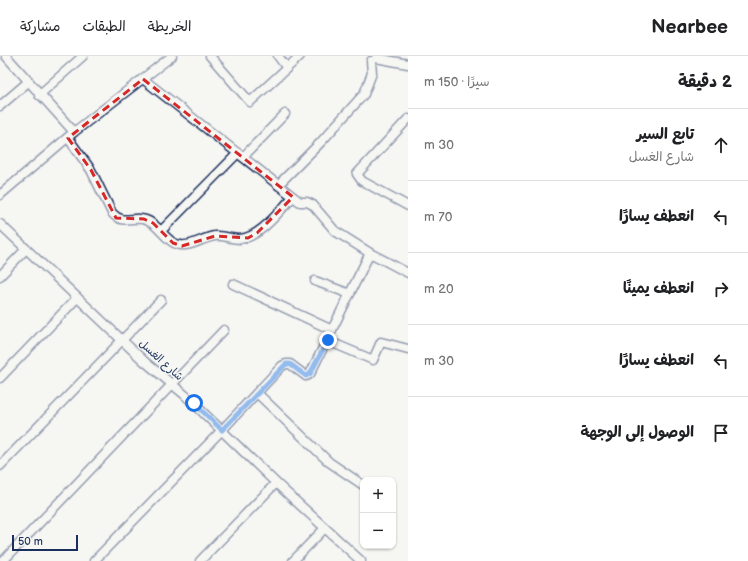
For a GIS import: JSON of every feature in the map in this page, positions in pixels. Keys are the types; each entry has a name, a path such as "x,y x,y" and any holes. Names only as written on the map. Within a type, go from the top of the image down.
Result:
{"street":[{"path":"6,56 71,135 116,218 122,220 144,219 153,223 173,243 182,246 215,236 239,239 248,238 257,234 293,197"},
{"path":"39,95 83,56"},
{"path":"0,195 71,135 172,56"},
{"path":"210,56 250,102 300,56"},
{"path":"278,56 287,68"},
{"path":"278,185 321,142 364,94 372,73 372,58 408,64"},
{"path":"143,79 293,197 300,202 306,202 313,205 335,230 370,253 408,273"},
{"path":"0,106 28,82"},
{"path":"161,231 285,114"},
{"path":"408,120 358,174 362,181 408,206"},
{"name":"شارع الغسل","path":"0,224 151,368 185,395 276,483 361,561"},
{"path":"0,276 26,249"},
{"path":"94,561 286,364 290,364 306,376 310,374 370,253"},
{"path":"315,281 350,294"},
{"path":"233,284 332,330"},
{"path":"0,378 77,298"},
{"path":"0,466 161,300"},
{"path":"3,561 224,330"},
{"path":"328,340 373,360 380,342 408,349"},
{"path":"257,393 329,462 360,483"},
{"path":"200,561 276,483"},
{"path":"293,561 325,528"}],"highlighted area":[{"path":"143,79 293,197 257,233 248,238 215,236 182,246 173,243 153,223 144,219 116,218 91,170 68,138"}],"route":[{"path":"194,403 222,430 282,366 290,364 302,374 306,376 310,374 328,340"}]}
